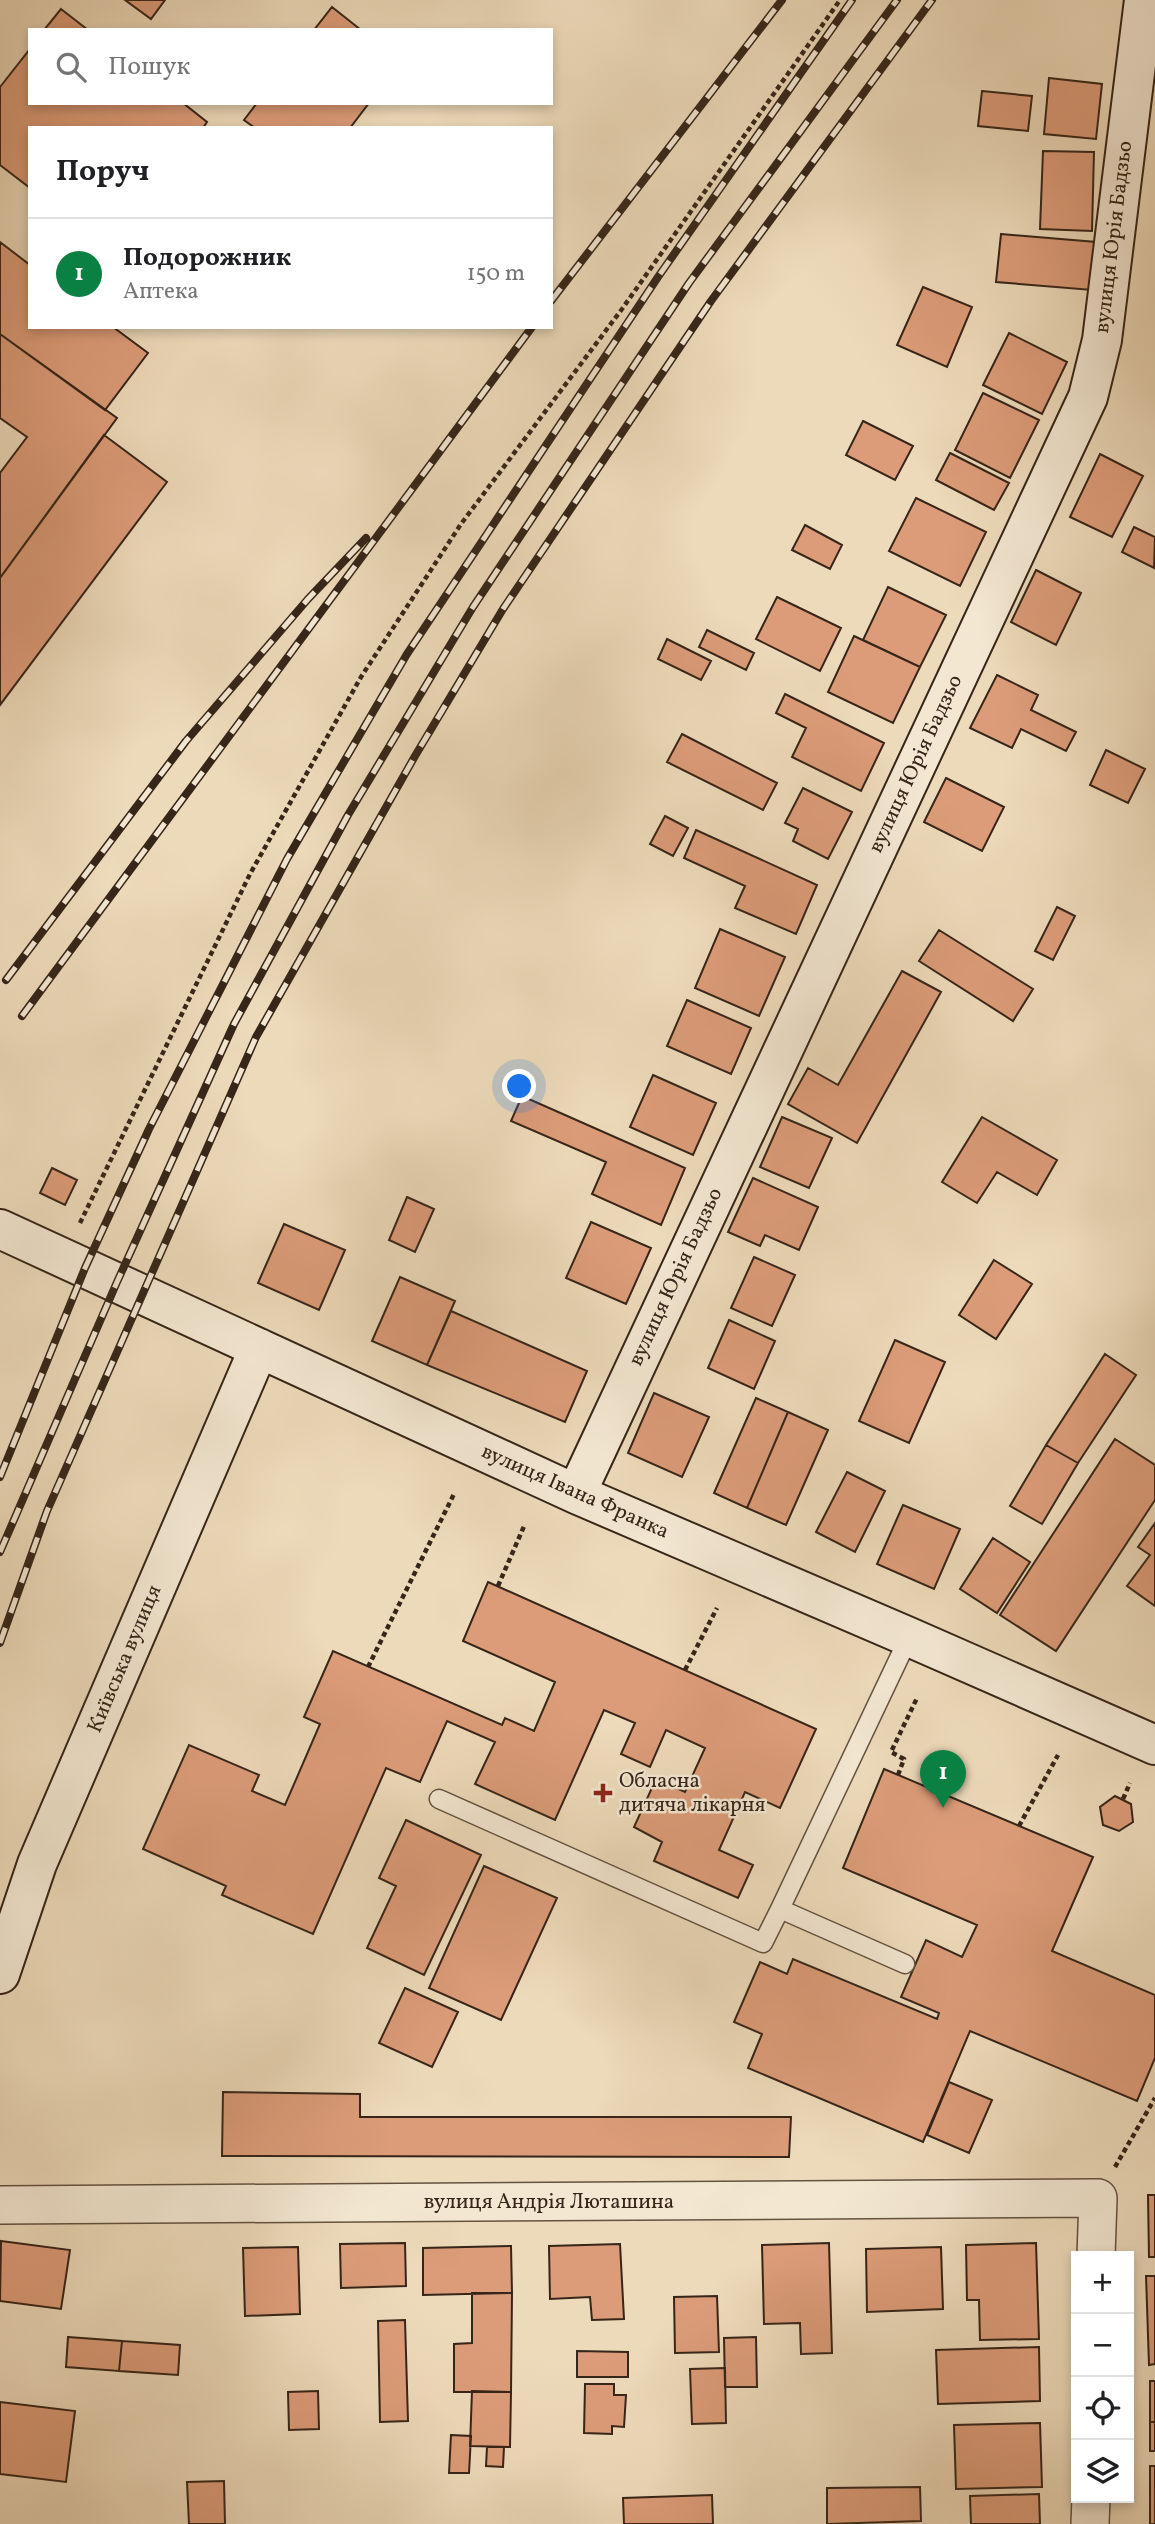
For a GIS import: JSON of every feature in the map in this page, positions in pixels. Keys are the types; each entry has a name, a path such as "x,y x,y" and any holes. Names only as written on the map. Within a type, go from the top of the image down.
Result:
{"street":[{"name":"вулиця Юрія Бадзьо","path":"576,1494 1088,397 1101,340 1144,0"},
{"name":"вулиця Івана Франка","path":"0,1228 576,1494 1155,1745"},
{"name":"Київська вулиця","path":"0,1974 37,1864 259,1348"},
{"name":"вулиця Андрія Люташина","path":"0,2205 1097,2198"},
{"path":"1096,2251 1097,2198"},
{"path":"1090,2524 1091,2503"}],"lane":[{"path":"439,1799 763,1943 909,1637"},
{"path":"780,1909 905,1964"}],"path":[{"path":"80,1223 250,874 361,677 461,524 622,309 840,0"},
{"path":"368,1667 455,1492"},
{"path":"498,1587 525,1524"},
{"path":"685,1670 717,1608"},
{"path":"898,1775 904,1759 891,1752 917,1698"},
{"path":"1019,1826 1058,1755"},
{"path":"1123,1799 1130,1783"},
{"path":"1097,2198 1155,2098"}],"building":[{"path":"125,0 165,0 151,19"},
{"path":"332,7 358,28 316,28"},
{"path":"61,9 85,28 46,28"},
{"path":"28,52 28,105 186,105 207,122 204,126 28,126 28,186 0,165 0,87"},
{"path":"1049,78 1102,84 1096,139 1044,134"},
{"path":"982,91 1032,96 1028,131 978,126"},
{"path":"255,105 367,105 352,126 252,126 244,120"},
{"path":"1043,151 1094,152 1092,231 1040,229"},
{"path":"1001,234 1096,242 1092,290 996,282"},
{"path":"0,242 28,263 28,329 116,329 148,353 105,410 0,334"},
{"path":"923,287 972,307 947,367 897,345"},
{"path":"1009,333 1067,362 1042,414 983,385"},
{"path":"0,334 117,418 0,578 0,473 27,437 0,418"},
{"path":"983,393 1039,420 1010,478 955,450"},
{"path":"863,421 913,446 895,480 846,455"},
{"path":"104,435 167,482 0,705 0,578"},
{"path":"950,453 1009,483 994,510 936,480"},
{"path":"1100,454 1143,476 1112,537 1070,517"},
{"path":"916,498 986,532 960,586 889,551"},
{"path":"805,525 842,545 830,569 792,550"},
{"path":"1134,527 1155,537 1154,568 1122,552"},
{"path":"1036,570 1081,593 1056,645 1011,622"},
{"path":"888,587 946,615 920,667 863,640"},
{"path":"777,597 841,628 820,671 756,639"},
{"path":"707,630 754,653 746,670 699,647"},
{"path":"854,636 920,667 893,723 828,692"},
{"path":"667,639 711,661 701,680 658,659"},
{"path":"997,675 1038,695 1031,710 1076,732 1066,751 1021,729 1012,748 970,728"},
{"path":"785,694 884,743 861,791 792,757 806,728 776,713"},
{"path":"682,734 777,783 763,810 667,762"},
{"path":"1106,750 1145,769 1128,803 1090,785"},
{"path":"946,778 1004,807 982,851 924,822"},
{"path":"803,788 852,812 828,859 793,841 798,829 785,823"},
{"path":"665,816 688,828 673,856 650,844"},
{"path":"696,830 817,885 796,934 735,908 745,886 684,858"},
{"path":"1057,907 1075,916 1053,960 1035,951"},
{"path":"720,929 785,957 759,1016 695,988"},
{"path":"939,930 1033,989 1013,1021 919,961"},
{"path":"902,971 941,992 857,1143 788,1104 808,1068 838,1085"},
{"path":"687,1000 751,1028 731,1074 667,1046"},
{"path":"653,1075 716,1103 693,1155 630,1127"},
{"path":"522,1096 685,1168 661,1225 592,1194 606,1162 511,1121"},
{"path":"782,1117 832,1138 809,1188 760,1167"},
{"path":"982,1117 1057,1160 1037,1195 997,1172 977,1203 942,1182"},
{"path":"52,1168 77,1180 65,1205 40,1193"},
{"path":"753,1178 818,1207 799,1250 765,1235 760,1246 728,1232"},
{"path":"407,1197 434,1209 415,1252 389,1240"},
{"path":"591,1222 651,1248 626,1304 566,1278"},
{"path":"284,1224 345,1250 319,1310 258,1283"},
{"path":"754,1257 795,1275 772,1326 731,1308"},
{"path":"994,1260 1032,1284 996,1339 959,1315"},
{"path":"400,1277 455,1301 427,1365 372,1341"},
{"path":"451,1311 587,1371 565,1422 427,1365"},
{"path":"729,1320 775,1341 754,1389 708,1368"},
{"path":"895,1340 945,1362 909,1443 859,1421"},
{"path":"1105,1354 1136,1375 1078,1463 1046,1445"},
{"path":"654,1393 709,1417 682,1477 628,1453"},
{"path":"756,1398 788,1412 747,1508 714,1493"},
{"path":"788,1412 828,1430 786,1525 747,1508"},
{"path":"1115,1439 1155,1465 1155,1500 1056,1651 1000,1615"},
{"path":"1046,1445 1078,1463 1042,1524 1010,1506"},
{"path":"847,1472 885,1491 855,1552 816,1532"},
{"path":"903,1505 960,1529 934,1589 877,1564"},
{"path":"1155,1523 1155,1606 1127,1586 1150,1555 1138,1547"},
{"path":"993,1538 1030,1562 997,1613 960,1589"},
{"path":"488,1582 816,1729 780,1808 745,1792 719,1850 753,1865 738,1898 654,1861 662,1842 634,1827 656,1779 685,1792 705,1748 666,1730 650,1767 621,1754 635,1723 604,1710 555,1820 475,1784 495,1742 447,1721 420,1782 386,1768 313,1934 222,1895 226,1886 143,1849 189,1745 259,1775 252,1791 285,1805 320,1724 304,1717 333,1651 502,1725 505,1718 534,1731 555,1682 463,1641"},
{"path":"884,1769 1093,1857 1052,1951 1155,1995 1155,2058 1137,2101 970,2031 923,2142 748,2068 762,2034 734,2022 760,1962 787,1974 793,1959 937,2019 939,2013 901,1997 926,1940 962,1957 977,1925 843,1868"},
{"path":"1115,1796 1131,1804 1133,1822 1119,1831 1103,1825 1100,1807"},
{"path":"406,1820 481,1855 424,1975 367,1948 396,1886 379,1878"},
{"path":"484,1866 557,1898 501,2020 429,1988"},
{"path":"405,1988 458,2012 432,2067 379,2043"},
{"path":"949,2082 992,2100 969,2153 927,2135"},
{"path":"223,2092 360,2094 360,2117 791,2117 789,2157 222,2156"},
{"path":"1148,2195 1155,2195 1155,2257 1149,2257"},
{"path":"1,2241 70,2250 61,2309 0,2301"},
{"path":"405,2243 406,2286 341,2288 340,2244"},
{"path":"829,2243 832,2353 801,2354 800,2323 764,2324 762,2245"},
{"path":"1036,2243 1039,2339 980,2340 979,2300 967,2300 966,2245"},
{"path":"620,2244 624,2319 592,2320 590,2297 550,2299 549,2246"},
{"path":"511,2246 512,2293 423,2295 423,2248"},
{"path":"298,2247 300,2314 245,2316 243,2248"},
{"path":"941,2247 943,2309 867,2312 866,2249"},
{"path":"1146,2276 1155,2276 1155,2364 1149,2365"},
{"path":"472,2293 512,2293 511,2392 454,2392 454,2344 472,2343"},
{"path":"717,2296 719,2352 675,2353 674,2297"},
{"path":"405,2320 408,2421 380,2422 378,2321"},
{"path":"68,2337 122,2341 119,2371 66,2367"},
{"path":"756,2337 757,2387 725,2387 724,2338"},
{"path":"122,2341 180,2345 178,2375 119,2371"},
{"path":"1039,2347 1040,2401 938,2404 936,2350"},
{"path":"577,2351 628,2352 628,2377 577,2377"},
{"path":"725,2368 726,2423 692,2424 690,2369"},
{"path":"1150,2381 1155,2381 1155,2422 1150,2422"},
{"path":"585,2384 614,2384 614,2395 626,2395 624,2427 612,2426 612,2434 584,2433"},
{"path":"318,2391 319,2429 289,2430 288,2392"},
{"path":"472,2391 511,2392 510,2447 470,2446"},
{"path":"0,2402 75,2411 66,2482 0,2474"},
{"path":"1150,2422 1155,2422 1155,2451 1150,2451"},
{"path":"1040,2423 1042,2487 956,2489 954,2425"},
{"path":"451,2435 471,2436 469,2473 449,2473"},
{"path":"487,2447 504,2447 503,2467 486,2466"},
{"path":"1150,2466 1155,2466 1155,2524 1150,2524"},
{"path":"224,2481 225,2524 189,2524 187,2482"},
{"path":"920,2487 921,2521 827,2524 827,2488"},
{"path":"1039,2494 1040,2524 971,2524 970,2496"},
{"path":"712,2495 713,2524 624,2524 623,2498"}],"railway":[{"path":"553,298 782,0"},
{"path":"0,1477 85,1268 149,1129 287,859 407,654 658,277 852,0"},
{"path":"0,1552 117,1282 234,1024 348,815 473,607 689,283 897,0"},
{"path":"0,1643 47,1511 256,1037 415,756 503,609 711,301 932,0"},
{"path":"22,1016 531,329"},
{"path":"6,980 186,741 308,599 366,538"}],"place":[{"name":"Обласна дитяча лікарня","path":"603,1793"},
{"name":"Подорожник","path":"943,1808"}]}
